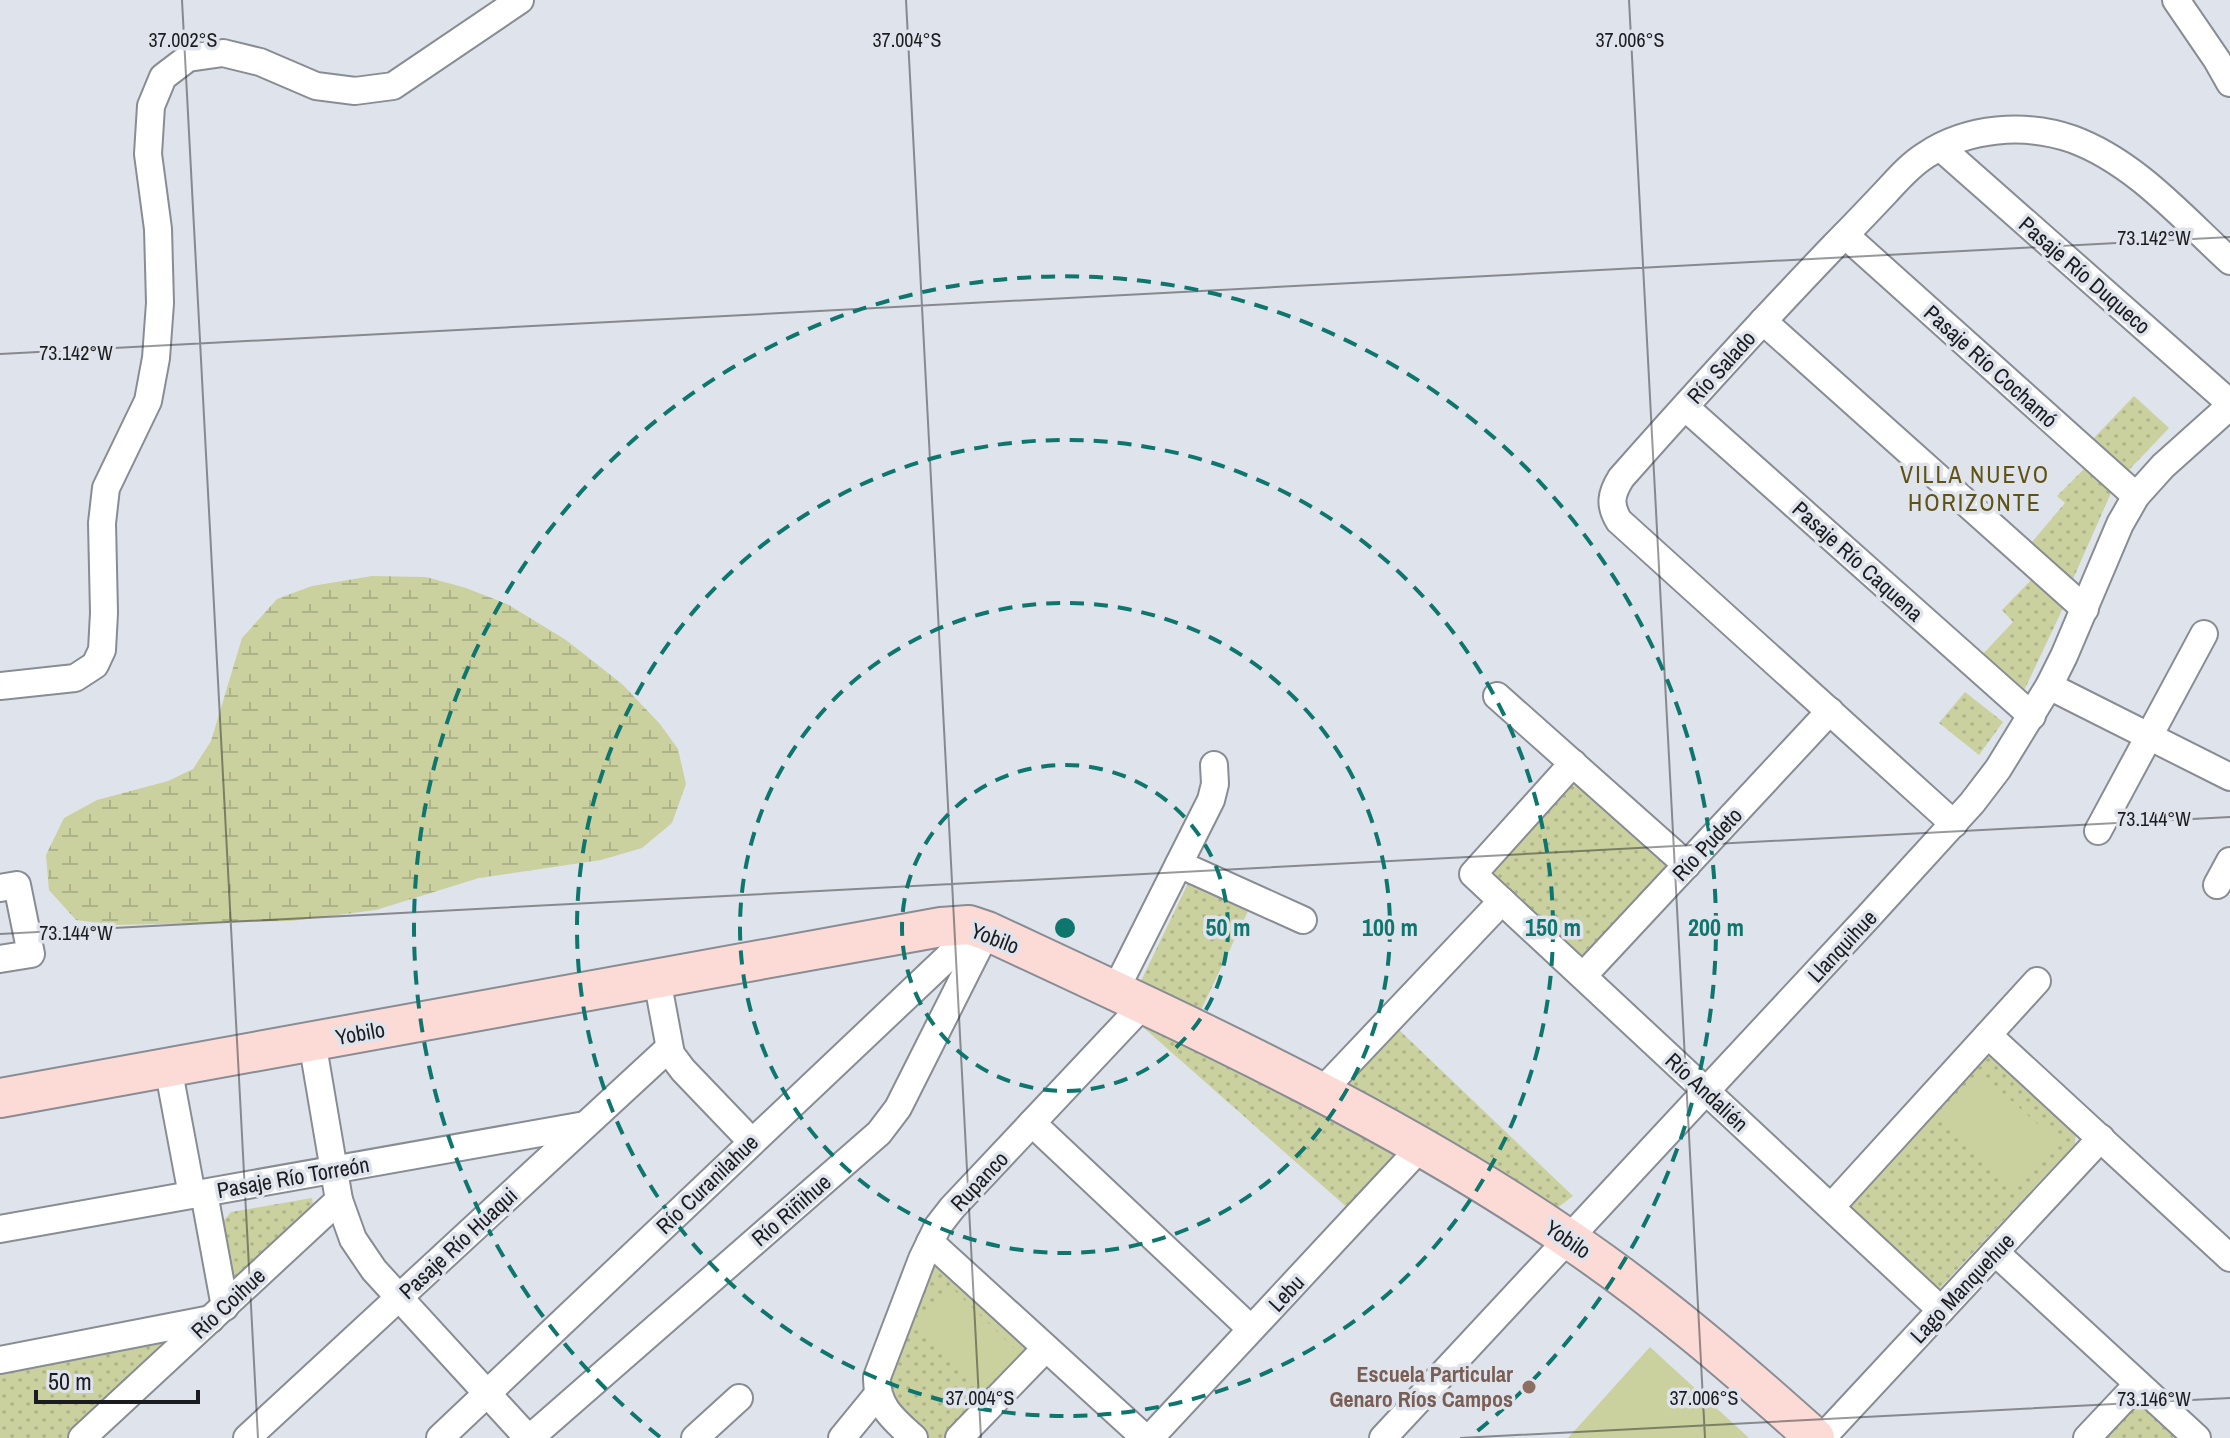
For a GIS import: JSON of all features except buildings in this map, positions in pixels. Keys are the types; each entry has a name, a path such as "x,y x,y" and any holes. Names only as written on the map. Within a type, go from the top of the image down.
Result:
{"main road":[{"name":"Yobilo","path":"0,1098 926,930 978,928 1321,1092 1421,1147 1568,1239 1641,1291 1815,1438"}],"street":[{"path":"0,686 75,678 95,665 102,650 102,523 106,488 148,401 156,358 160,303 158,229 148,154 151,106 163,77 188,58 223,53 260,62 316,86 355,91 393,86 520,0"},
{"path":"2176,0 2230,83"},
{"name":"Río Salado","path":"1954,824 1619,521 1611,500 1614,488 1763,321 1911,166 1940,147 1968,136 2005,130 2038,131 2079,142 2139,179 2230,261"},
{"name":"Pasaje Río Duqueco","path":"1940,147 2230,404"},
{"name":"Pasaje Río Cochamó","path":"1845,235 2136,496"},
{"path":"1763,321 2085,609"},
{"name":"Llanquihue","path":"1383,1438 1954,824 1998,769 2049,686 2120,524 2136,496 2163,466 2230,404"},
{"name":"Pasaje Río Caquena","path":"1685,407 2032,716"},
{"path":"2098,831 2204,634"},
{"path":"2049,686 2230,777"},
{"path":"1497,696 1687,865"},
{"name":"Río Pudeto","path":"1583,976 1830,711"},
{"name":"Río Andalién","path":"1573,763 1473,874 1941,1310"},
{"name":"Rupanco","path":"878,1394 879,1369 938,1226 1032,1123 1129,998 1179,864 1211,800 1215,784 1214,765"},
{"path":"2217,885 2230,861"},
{"path":"1179,864 1303,920"},
{"path":"0,888 17,885 31,954 0,959"},
{"path":"1321,1092 1502,901"},
{"name":"Río Curanilahue","path":"440,1438 978,928"},
{"name":"Río Riñihue","path":"529,1438 889,1122 912,1081 978,928"},
{"path":"657,979 669,1048 676,1061 752,1142"},
{"path":"1831,1207 2037,981"},
{"path":"1988,1035 2228,1253"},
{"path":"312,1041 339,1200 361,1253 529,1438"},
{"name":"Pasaje Río Huaqui","path":"247,1438 669,1048"},
{"path":"0,1360 218,1313 198,1194 168,1067"},
{"path":"1032,1123 1251,1329"},
{"name":"Pasaje Río Torreón","path":"0,1229 585,1125"},
{"name":"Lago Manquehue","path":"1822,1438 2101,1138"},
{"name":"Lebu","path":"1148,1438 1421,1147"},
{"name":"Río Coihue","path":"82,1438 339,1200"},
{"path":"930,1242 1148,1438"},
{"path":"1995,1252 2197,1438"},
{"path":"959,1438 1046,1348"},
{"path":"2087,1438 2138,1384"},
{"path":"842,1438 878,1394 885,1410 914,1438"},
{"path":"695,1438 739,1398"}],"green space":[{"path":"2134,396 2169,428 2129,470 2092,440"},
{"path":"2084,469 2111,493 2073,579 2032,542 2065,503 2057,496"},
{"path":"372,576 426,577 507,604 566,640 622,684 660,724 678,749 686,784 672,823 642,848 601,860 479,878 376,910 291,921 114,925 76,920 49,890 46,855 64,818 97,800 168,781 193,769 211,741 242,638 277,599 312,586"},
{"path":"2032,579 2063,608 2022,695 1980,657 2013,622 2002,610"},
{"path":"1965,692 2003,722 1979,755 1939,723"},
{"path":"1583,784 1666,859 1665,873 1589,955 1572,957 1490,880 1490,866 1564,787"},
{"path":"1190,879 1250,907 1200,1012 1140,983"},
{"path":"1154,1022 1404,1154 1350,1210 1144,1028"},
{"path":"1397,1028 1573,1196 1556,1209 1342,1084"},
{"path":"1996,1051 2076,1129 2075,1144 1938,1290 1851,1212 1853,1197 1986,1054"},
{"path":"1980,1073 2058,1142 2017,1188 1939,1119"},
{"path":"312,1198 315,1216 247,1280 231,1281 221,1224 231,1212"},
{"path":"938,1263 1031,1351 952,1438 928,1438 897,1412 888,1384 933,1267"},
{"path":"952,1288 1019,1353 983,1390 916,1325"},
{"path":"172,1341 68,1438 0,1438 0,1374"},
{"path":"1650,1347 1749,1438 1568,1438"},
{"path":"2145,1403 2185,1438 2101,1438 2133,1405"}],"place":[{"name":"Escuela Particular Genaro Ríos Campos","path":"1529,1387"}],"district":[{"name":"VILLA NUEVO HORIZONTE","path":"1975,489"}]}
